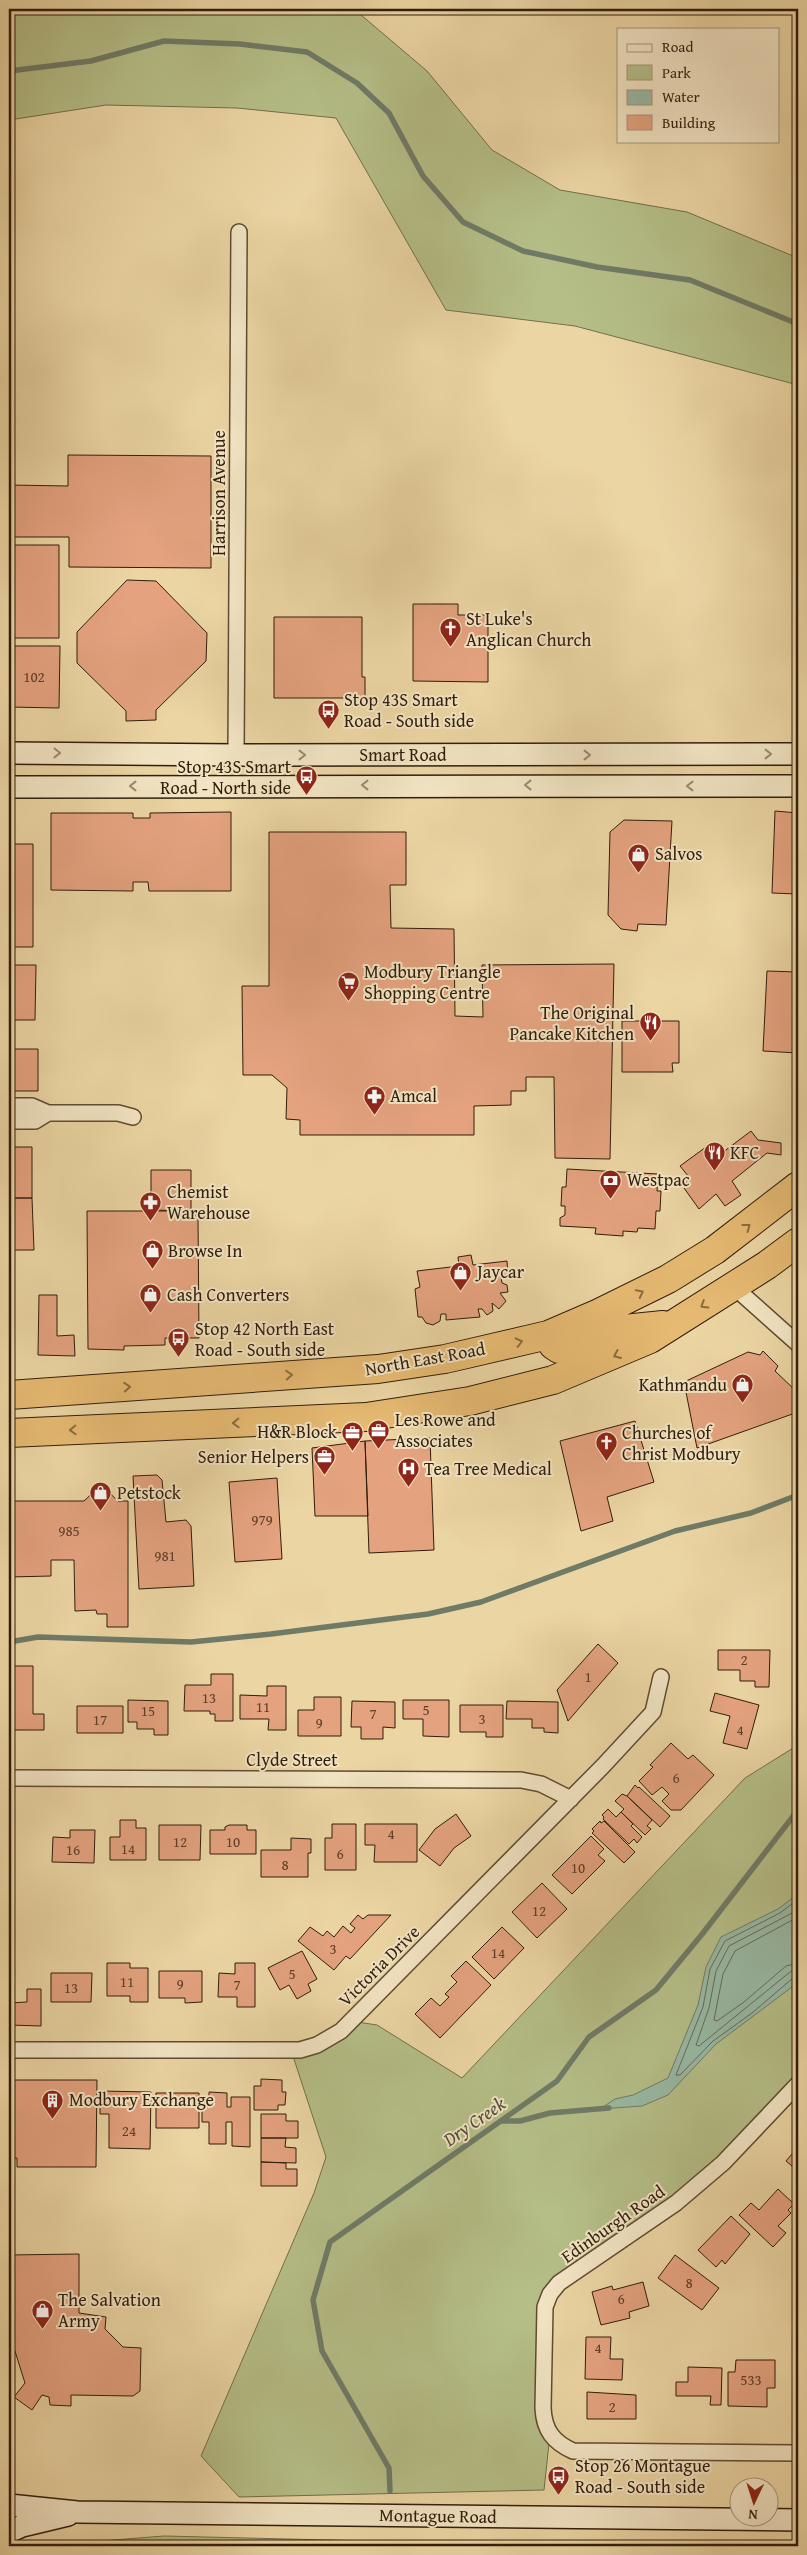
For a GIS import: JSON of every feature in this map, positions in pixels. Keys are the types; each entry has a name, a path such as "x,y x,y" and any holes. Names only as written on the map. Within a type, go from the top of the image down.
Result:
{"highway":[{"name":"North East Road","path":"9,1395 378,1369 445,1359 548,1335 640,1293 707,1255 798,1186"},
{"path":"13,1434 366,1417 470,1402 553,1380 634,1346 767,1266 798,1242"},
{"path":"707,1255 733,1286"},
{"path":"548,1335 553,1345 559,1350 585,1344 624,1329 675,1323"}],"main road":[{"name":"Smart Road","path":"9,752 236,755 798,754"},
{"name":"Smart Road","path":"9,786 798,786"},
{"path":"9,2495 77,2512"},
{"name":"Montague Road","path":"9,2505 77,2512 798,2520"},
{"path":"9,2532 22,2526 77,2512"},
{"name":"Montague Road","path":"9,2520 77,2512"}],"street":[{"name":"Harrison Avenue","path":"236,755 239,232"},
{"path":"9,1106 32,1106 48,1113 118,1113 133,1117"},
{"path":"9,1121 35,1121 48,1113"},
{"path":"733,1286 798,1344"},
{"name":"Victoria Drive","path":"9,2050 300,2050 316,2046 341,2031 653,1712 661,1677"},
{"name":"Clyde Street","path":"9,1778 521,1780 541,1784 570,1799"},
{"name":"Edinburgh Road","path":"798,2084 723,2163 676,2203 559,2283 550,2294 545,2307 543,2408 544,2421 550,2434 559,2445 573,2451 798,2453"}],"green space":[{"path":"9,9 354,9 427,71 492,150 560,190 687,212 798,258 798,385 575,326 446,310 336,118 237,108 106,105 9,120"},
{"path":"798,1745 798,2083 768,2115 637,2231 550,2294 550,2434 544,2490 239,2497 201,2456 314,2193 326,2157 291,2050 351,2021 377,2025 462,2078 745,1778"},
{"path":"164,2536 370,2541 566,2542 566,2546 37,2546"}],"water":[{"path":"794,1897 798,1900 798,1979 792,1987 716,2044 668,2095 642,2106 600,2109 615,2099 633,2095 668,2078 698,2005 706,1967 721,1937 778,1909"}],"building":[{"path":"68,455 211,456 211,568 69,567 69,537 9,537 9,485 68,486"},
{"path":"9,545 59,545 59,638 9,638"},
{"path":"127,580 156,581 207,633 206,661 156,710 156,720 126,721 126,711 77,663 77,632"},
{"name":"St Luke's Anglican Church","path":"413,604 458,604 458,615 488,615 488,682 413,681"},
{"path":"274,617 362,617 362,677 365,677 365,698 274,698"},
{"path":"9,646 60,646 59,708 9,707"},
{"path":"775,811 798,813 798,894 772,893"},
{"path":"231,812 231,891 149,891 148,882 133,882 133,891 51,890 51,813 133,813 133,818 150,818 150,813"},
{"name":"Salvos","path":"624,820 672,821 666,925 638,924 637,931 621,929 608,915 610,832"},
{"name":"Modbury Triangle Shopping Centre","path":"269,832 406,832 406,885 390,885 391,928 454,929 455,1016 483,1017 482,965 614,964 610,1159 555,1158 554,1077 526,1077 526,1091 511,1091 511,1105 474,1106 474,1135 300,1135 300,1120 286,1119 287,1088 272,1075 243,1075 242,986 269,986"},
{"path":"9,844 33,844 33,947 9,947"},
{"path":"9,965 36,965 35,1020 9,1020"},
{"path":"767,971 798,972 798,1053 763,1051"},
{"name":"The Original Pancake Kitchen","path":"622,1021 679,1021 679,1063 672,1063 673,1072 622,1072"},
{"path":"9,1049 38,1049 38,1091 9,1091"},
{"name":"KFC","path":"751,1131 758,1140 781,1143 781,1155 767,1153 732,1181 741,1195 725,1206 716,1194 699,1209 684,1188 688,1185 685,1181 689,1177 680,1166 706,1147 714,1159"},
{"path":"9,1147 32,1147 32,1198 9,1198"},
{"name":"Westpac","path":"567,1169 658,1174 657,1191 661,1191 660,1211 656,1211 655,1229 638,1228 637,1232 623,1231 623,1236 595,1234 596,1228 560,1226 560,1218 565,1215 565,1206 561,1206 562,1187 566,1187"},
{"path":"151,1170 191,1170 191,1211 151,1210"},
{"path":"9,1198 32,1198 34,1250 9,1250"},
{"path":"87,1211 191,1211 191,1215 198,1215 199,1338 165,1338 165,1345 124,1346 124,1350 88,1349"},
{"name":"Jaycar","path":"471,1255 473,1265 507,1261 508,1277 501,1277 502,1283 507,1285 508,1292 500,1293 506,1301 499,1309 492,1303 493,1311 487,1315 482,1309 478,1309 480,1317 446,1320 446,1314 441,1314 440,1321 433,1325 426,1323 422,1317 418,1317 415,1289 420,1287 417,1271 459,1266 458,1257"},
{"path":"9,1278 12,1278 13,1326 9,1326"},
{"path":"39,1295 57,1295 57,1336 74,1335 75,1356 38,1355"},
{"name":"Kathmandu","path":"763,1351 778,1366 775,1371 796,1391 798,1412 697,1448 684,1382 748,1352 760,1355"},
{"name":"Churches of Christ Modbury","path":"635,1421 654,1482 607,1497 613,1521 581,1531 560,1441"},
{"path":"430,1438 434,1550 369,1553 365,1441"},
{"path":"365,1441 368,1516 315,1516 312,1448"},
{"path":"157,1475 162,1480 166,1522 186,1520 191,1526 194,1586 139,1589 133,1476"},
{"path":"277,1478 282,1559 235,1562 229,1482"},
{"path":"101,1485 118,1501 128,1501 128,1627 107,1627 107,1614 97,1614 96,1610 75,1611 74,1560 51,1560 51,1576 9,1577 9,1501 84,1501"},
{"path":"598,1644 618,1663 568,1721 557,1690"},
{"path":"718,1650 770,1650 769,1687 755,1687 755,1681 740,1681 740,1670 718,1670"},
{"path":"9,1666 33,1666 33,1714 44,1714 44,1730 9,1730"},
{"path":"211,1674 233,1674 233,1721 215,1721 215,1714 210,1714 210,1711 184,1711 185,1685 211,1685"},
{"path":"267,1686 286,1686 286,1730 268,1730 269,1719 240,1719 240,1695 267,1696"},
{"path":"715,1693 759,1705 747,1749 723,1743 730,1716 710,1711"},
{"path":"314,1697 341,1697 341,1736 298,1736 298,1710 314,1710"},
{"path":"128,1700 168,1701 168,1735 154,1735 154,1729 137,1729 137,1722 128,1722"},
{"path":"403,1700 449,1700 449,1737 423,1736 423,1719 403,1719"},
{"path":"352,1701 395,1702 395,1728 383,1727 383,1739 361,1739 361,1727 351,1727"},
{"path":"507,1701 558,1702 558,1733 544,1732 544,1728 532,1728 532,1719 506,1719"},
{"path":"460,1705 503,1705 503,1737 486,1737 486,1732 460,1732"},
{"path":"77,1706 123,1706 123,1733 77,1733"},
{"path":"671,1743 688,1759 693,1755 714,1775 681,1810 671,1810 662,1801 669,1794 662,1787 652,1795 639,1781 653,1767 650,1765"},
{"path":"635,1785 670,1816 660,1827 627,1796"},
{"path":"622,1794 627,1796 652,1820 647,1826 651,1829 645,1835 621,1812 624,1809 615,1801"},
{"path":"608,1809 616,1817 621,1812 633,1824 631,1826 642,1837 637,1843 634,1839 629,1844 603,1819 602,1815"},
{"path":"456,1814 471,1836 454,1848 440,1866 419,1850 435,1829"},
{"path":"120,1820 136,1820 136,1828 146,1828 146,1860 110,1860 110,1837 120,1837"},
{"path":"600,1821 601,1823 604,1821 635,1852 624,1863 592,1833 594,1831 592,1829"},
{"path":"332,1824 356,1824 356,1870 325,1870 325,1838 332,1838"},
{"path":"365,1824 417,1824 417,1862 374,1862 375,1845 365,1845"},
{"path":"159,1825 201,1825 200,1860 159,1860"},
{"path":"229,1825 247,1825 247,1830 256,1830 256,1854 210,1854 210,1830 225,1830 225,1827"},
{"path":"70,1830 95,1830 94,1863 52,1862 53,1837 70,1838"},
{"path":"591,1836 604,1849 598,1855 605,1861 572,1894 552,1875"},
{"path":"291,1838 311,1839 311,1853 308,1853 308,1877 261,1877 261,1850 291,1850"},
{"path":"542,1883 567,1909 537,1938 512,1912"},
{"path":"358,1915 363,1919 368,1915 391,1915 350,1959 346,1956 334,1970 298,1941 310,1927 323,1936 327,1931 334,1937 343,1926 351,1933 355,1928 350,1924"},
{"path":"502,1927 524,1948 494,1979 472,1957"},
{"path":"302,1951 317,1979 308,1984 311,1991 297,1999 289,1985 280,1990 268,1968"},
{"path":"466,1961 491,1985 440,2038 415,2014 431,1998 440,2006 449,1997 445,1994 457,1982 451,1976"},
{"path":"107,1963 130,1963 130,1968 148,1968 148,2002 130,2002 130,1996 107,1996"},
{"path":"235,1963 255,1963 255,2007 237,2007 237,1997 218,1997 219,1973 235,1974"},
{"path":"159,1971 202,1971 202,2002 185,2003 185,1998 159,1998"},
{"path":"51,1973 92,1973 91,2002 51,2002"},
{"path":"27,1989 41,1989 41,2026 9,2025 9,2003 27,2002"},
{"path":"261,2079 282,2080 282,2092 286,2092 285,2105 278,2105 278,2110 254,2110 254,2086 261,2086"},
{"name":"Modbury Exchange","path":"9,2080 97,2080 96,2167 17,2167 17,2158 9,2158"},
{"path":"100,2091 151,2092 150,2149 109,2148 109,2114 100,2114"},
{"path":"209,2092 227,2093 227,2107 231,2107 231,2097 250,2097 250,2147 232,2146 232,2122 226,2122 226,2144 209,2144 209,2122 202,2122 202,2107 209,2107"},
{"path":"156,2093 199,2093 199,2128 156,2128"},
{"path":"261,2114 286,2114 286,2121 298,2121 298,2138 261,2138"},
{"path":"261,2138 286,2138 285,2147 296,2148 296,2163 261,2162"},
{"path":"798,2147 798,2171 786,2161"},
{"path":"261,2162 286,2163 286,2169 297,2169 297,2186 261,2186"},
{"path":"798,2171 798,2181 794,2175"},
{"path":"9,2186 14,2186 14,2212 9,2212"},
{"path":"778,2189 794,2204 788,2210 791,2213 778,2226 786,2233 773,2247 739,2215 751,2203 759,2210"},
{"path":"731,2216 750,2234 725,2264 722,2260 716,2267 698,2250"},
{"path":"79,2254 79,2313 106,2317 105,2329 123,2347 141,2348 140,2391 133,2396 71,2395 71,2406 50,2405 49,2397 42,2395 32,2410 14,2397 25,2383 9,2332 9,2255"},
{"path":"675,2255 719,2288 702,2310 658,2278"},
{"path":"643,2282 649,2306 629,2312 630,2318 601,2325 592,2292 612,2286 613,2290"},
{"path":"586,2337 611,2337 610,2359 623,2359 622,2380 585,2379"},
{"path":"736,2360 775,2360 775,2388 767,2388 767,2407 728,2406 728,2372 735,2372"},
{"path":"688,2367 722,2368 721,2405 710,2405 711,2396 676,2396 676,2382 688,2382"},
{"path":"587,2392 636,2395 636,2419 587,2419"}],"waterway":[{"path":"9,71 91,61 164,41 240,44 307,52 357,83 389,113 423,176 463,222 523,251 597,267 690,280 798,324"},
{"path":"9,1642 38,1637 191,1642 428,1614 481,1602 675,1531 751,1513 798,1495"},
{"name":"Dry Creek","path":"390,2491 389,2468 322,2351 313,2300 330,2242 557,2081 589,2037 656,1990 703,1933 798,1810"},
{"path":"501,2121 520,2121 550,2113 609,2108"}],"place":[{"name":"St Luke's Anglican Church","path":"450,648"},
{"name":"Stop 43S Smart Road - South side","path":"328,729"},
{"name":"Stop 43S Smart Road - North side","path":"307,796"},
{"name":"Salvos","path":"639,873"},
{"name":"Modbury Triangle Shopping Centre","path":"348,1001"},
{"name":"The Original Pancake Kitchen","path":"650,1042"},
{"name":"Amcal","path":"374,1115"},
{"name":"KFC","path":"714,1172"},
{"name":"Westpac","path":"611,1199"},
{"name":"Chemist Warehouse","path":"151,1221"},
{"name":"Browse In","path":"152,1270"},
{"name":"Jaycar","path":"461,1291"},
{"name":"Cash Converters","path":"151,1314"},
{"name":"Stop 42 North East Road - South side","path":"179,1358"},
{"name":"Kathmandu","path":"743,1404"},
{"name":"Les Rowe and Associates","path":"379,1449"},
{"name":"H&R Block","path":"353,1451"},
{"name":"Churches of Christ Modbury","path":"606,1462"},
{"name":"Senior Helpers","path":"325,1476"},
{"name":"Tea Tree Medical","path":"408,1488"},
{"name":"Petstock","path":"101,1512"},
{"name":"Modbury Exchange","path":"53,2119"},
{"name":"The Salvation Army","path":"42,2329"},
{"name":"Stop 26 Montague Road - South side","path":"559,2495"}]}
